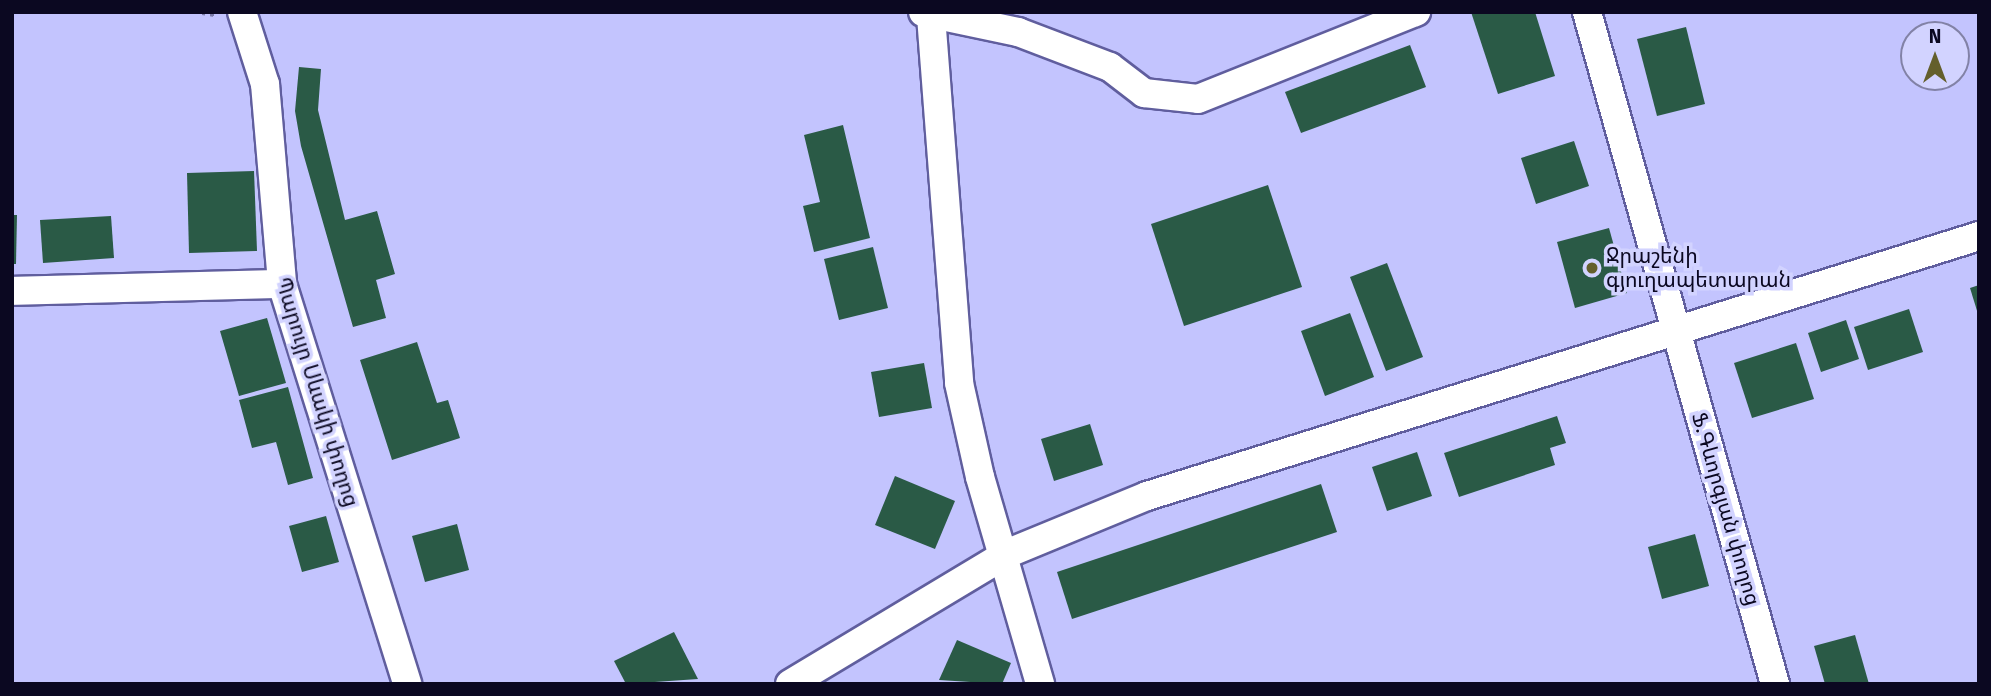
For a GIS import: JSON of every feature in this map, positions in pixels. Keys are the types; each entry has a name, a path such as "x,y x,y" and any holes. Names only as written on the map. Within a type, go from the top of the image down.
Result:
{"street":[{"name":"Պարույր Սևակի փողոց","path":"242,12 265,84 282,284 407,684"},
{"path":"1041,684 1006,554 980,477 959,383 927,14 1018,32 1110,67 1144,93 1198,99 1416,12"},
{"name":"Ֆ.Գևորգյան փողոց","path":"1587,12 1775,684"},
{"path":"790,684 1006,554 1147,496 1676,334 1979,236"},
{"path":"12,291 282,284"}],"building":[{"path":"1471,12 1535,12 1555,76 1498,94"},
{"path":"1686,27 1705,104 1657,116 1637,39"},
{"path":"1410,45 1426,87 1301,133 1285,92"},
{"path":"299,67 321,69 318,110 345,220 377,211 395,274 376,280 386,318 353,327 301,146 295,111"},
{"path":"843,125 870,238 814,252 803,206 820,202 804,135"},
{"path":"1574,141 1589,186 1536,204 1521,158"},
{"path":"254,171 257,251 189,253 187,173"},
{"path":"1268,185 1302,287 1184,326 1151,224"},
{"path":"12,215 17,215 16,264 12,264"},
{"path":"111,216 114,258 43,263 40,220"},
{"name":"Ջրաշենի գյուղապետարան","path":"1609,228 1627,293 1575,308 1557,242"},
{"path":"873,247 888,308 839,320 824,259"},
{"path":"1387,263 1423,357 1386,371 1350,277"},
{"path":"1979,285 1979,313 1978,314 1970,288"},
{"path":"1909,309 1923,352 1868,370 1854,327"},
{"path":"1350,313 1374,377 1325,396 1301,331"},
{"path":"267,318 286,383 239,396 220,331"},
{"path":"1846,320 1859,359 1821,372 1808,333"},
{"path":"417,342 437,403 448,400 460,438 392,460 360,360"},
{"path":"1796,343 1814,399 1752,418 1734,363"},
{"path":"924,363 932,408 879,417 871,372"},
{"path":"288,387 313,478 288,485 276,442 252,448 239,400"},
{"path":"1557,416 1566,443 1550,448 1555,465 1459,497 1444,453"},
{"path":"1090,424 1103,465 1054,481 1041,439"},
{"path":"1417,452 1432,496 1387,511 1372,467"},
{"path":"895,476 955,501 935,549 875,525"},
{"path":"1321,484 1337,532 1072,619 1057,572"},
{"path":"326,516 339,562 302,572 289,526"},
{"path":"457,524 469,570 425,582 412,536"},
{"path":"1695,534 1709,586 1662,599 1648,547"},
{"path":"674,632 698,679 626,684 614,661"},
{"path":"1855,635 1869,684 1825,684 1814,646"},
{"path":"957,640 1011,663 1002,684 939,680"}],"place":[{"name":"Ջրաշենի գյուղապետարան","path":"1592,268"}]}
